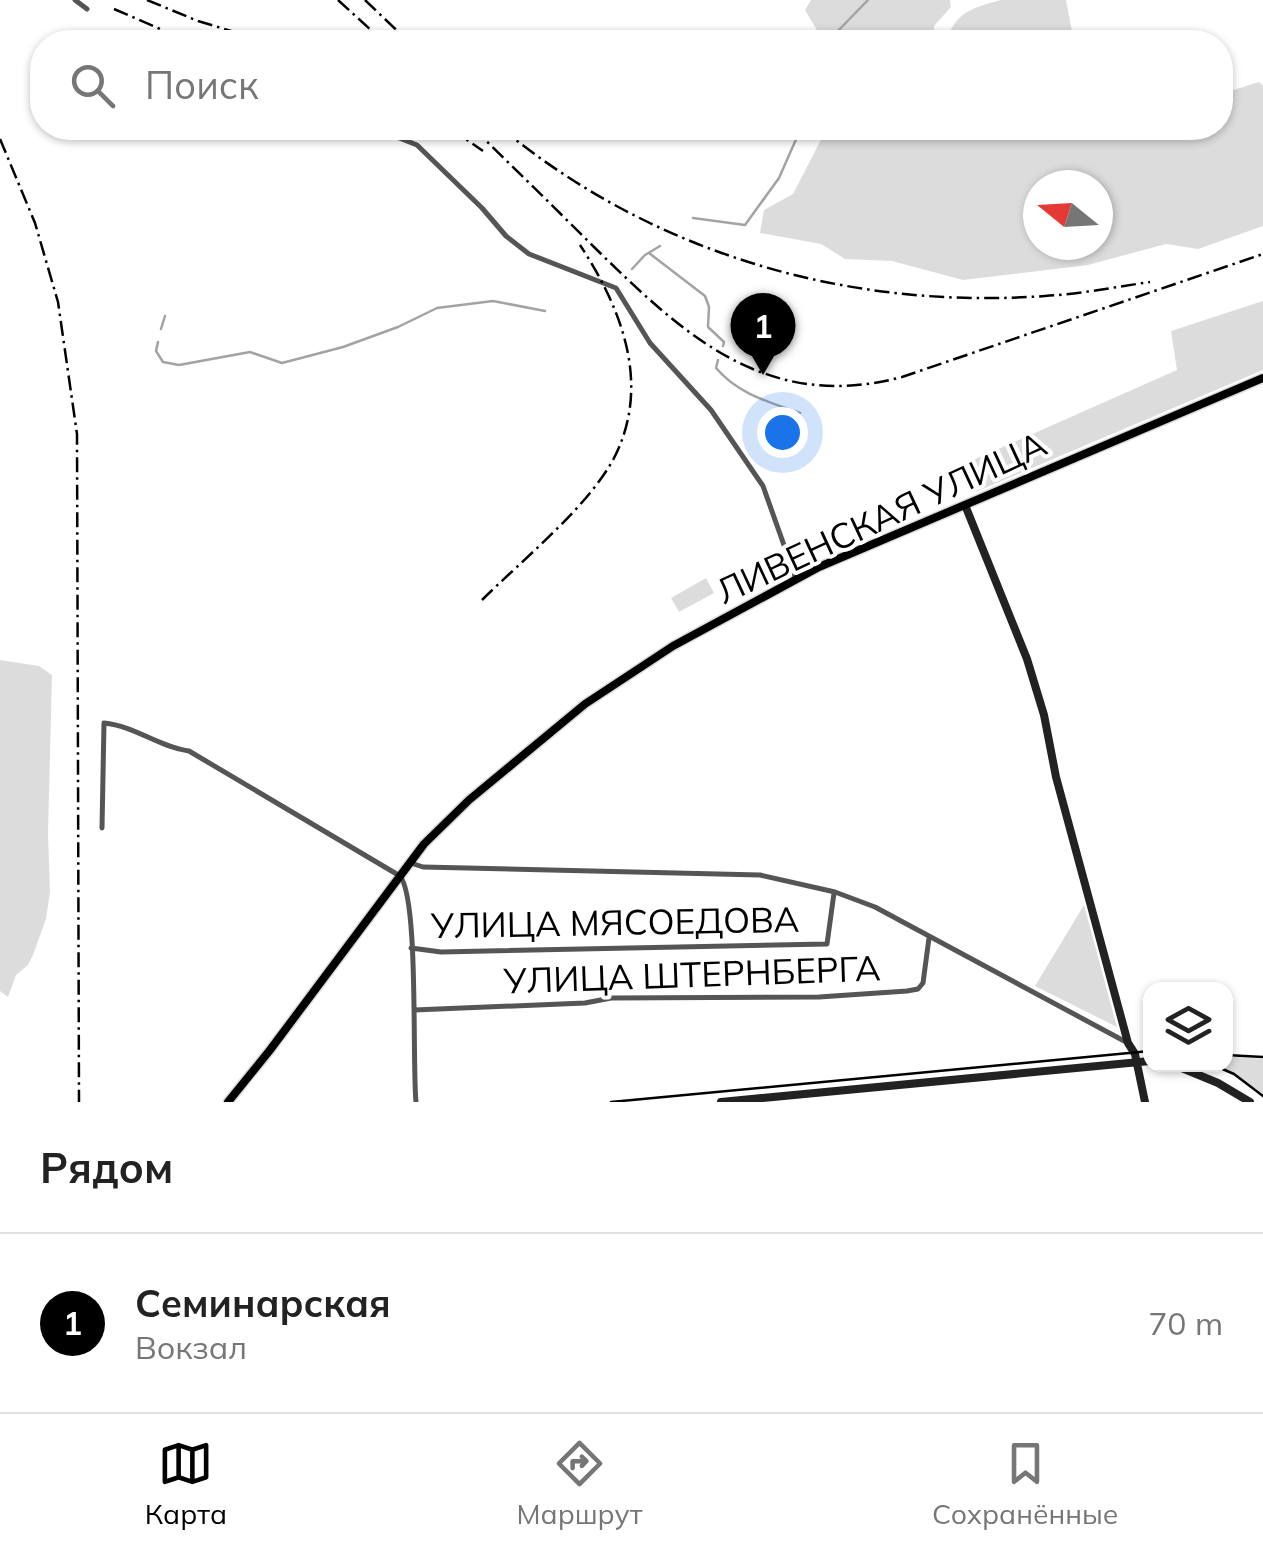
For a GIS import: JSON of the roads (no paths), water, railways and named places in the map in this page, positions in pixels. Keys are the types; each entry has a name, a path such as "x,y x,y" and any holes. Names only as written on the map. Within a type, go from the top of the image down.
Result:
{"main road":[{"name":"ЛИВЕНСКАЯ УЛИЦА","path":"228,1102 410,862 456,812 584,704 673,646 796,579 1263,378"}],"street":[{"path":"75,0 87,10"},
{"path":"407,140 417,145 506,236 529,254 616,288 650,342 711,410 764,486 796,579"},
{"path":"965,505 1027,659 1044,714 1056,777 1145,1102"},
{"path":"102,828 104,723 123,725 170,748 189,751 400,876 407,889 412,948 416,1102"},
{"path":"410,862 423,867 760,875 834,892 875,907 1128,1043"},
{"name":"УЛИЦА МЯСОЕДОВА","path":"412,948 441,952 827,944 834,892"},
{"name":"УЛИЦА ШТЕРНБЕРГА","path":"414,1010 586,1004 611,998 800,998 906,991 918,989 923,983 929,938"},
{"path":"721,1102 1143,1061"},
{"path":"1191,1072 1250,1102"}],"waterway":[{"path":"839,30 868,0"},
{"path":"693,218 745,225 779,178 796,140"},
{"path":"632,269 660,246"},
{"path":"649,253 705,296 708,327 724,342 723,346"},
{"path":"158,342 156,351 163,362 179,365 250,352 282,363 343,347 437,308 493,301 545,311"},
{"path":"161,329 165,316"},
{"path":"718,360 716,368 734,384 800,413"}],"tram line":[{"path":"611,1102 1143,1052"},
{"path":"1233,1055 1263,1057"},
{"path":"1229,1072 1263,1096"}],"railway":[{"path":"147,0 228,30"},
{"path":"338,0 371,30"},
{"path":"365,0 396,30"},
{"path":"114,9 162,30"},
{"path":"0,139 35,223 58,302 77,434 79,1102"},
{"path":"467,140 483,151"},
{"path":"485,140 627,279 695,336 769,375 809,384 853,385 902,377 1263,254"},
{"path":"517,140 560,172 623,209 688,240 756,264 827,282 898,293 971,298 1058,295 1150,282"},
{"path":"482,600 591,492 616,454 626,427 631,399 626,345 607,293 580,245"}],"place":[{"name":"Семинарская","path":"763,375"}]}
